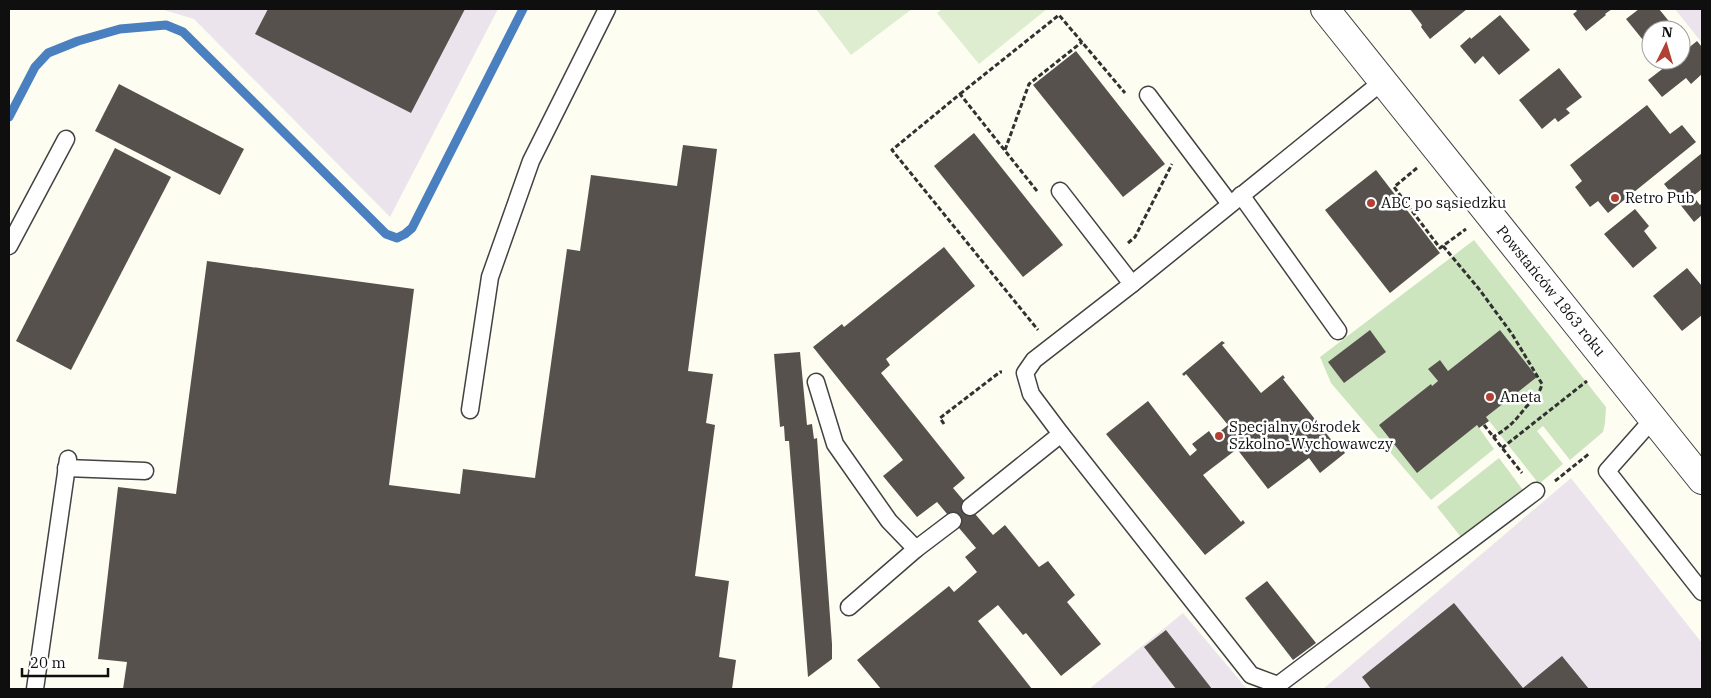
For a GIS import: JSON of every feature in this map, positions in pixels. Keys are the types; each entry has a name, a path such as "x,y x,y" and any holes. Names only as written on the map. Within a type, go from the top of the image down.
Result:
{"street":[{"name":"Powstańców 1863 roku","path":"1325,9 1702,480"}],"lane":[{"path":"470,410 490,277 531,161 607,9"},
{"path":"1383,81 1132,284 1034,360 1025,373 1032,394 1061,434 1251,675 1280,687 1536,491"},
{"path":"1148,94 1236,199 1338,331"},
{"path":"9,246 66,139"},
{"path":"1060,191 1132,284"},
{"path":"816,382 835,444 889,521 916,548"},
{"path":"1653,419 1607,471 1702,592"},
{"path":"970,507 1061,434"},
{"path":"35,689 67,463 145,471"},
{"path":"849,607 916,548 954,521"}],"path":[{"path":"1044,337 892,150 1059,15 1126,95"},
{"path":"1005,151 1029,84 1082,42"},
{"path":"960,94 1040,195"},
{"path":"1122,248 1135,237 1173,163"},
{"path":"1419,166 1394,187 1440,248 1468,227"},
{"path":"1443,246 1479,289 1512,334 1542,384 1539,394 1518,419 1510,427 1493,437"},
{"path":"944,424 940,418 1000,372 1025,373"},
{"path":"1502,448 1590,379"},
{"path":"1484,425 1539,494 1591,452"}],"shaded area":[{"path":"133,9 498,9 390,217 194,19 164,10"},
{"path":"1675,9 1702,9 1702,43 1691,29 1691,20 1684,20"},
{"path":"1571,478 1702,643 1702,689 1323,689"},
{"path":"1183,613 1247,689 1089,689"}],"green space":[{"path":"816,9 912,9 851,55"},
{"path":"942,9 1047,9 979,64 937,13"},
{"path":"1474,240 1606,407 1605,423 1603,432 1570,460 1543,426 1537,431 1563,464 1539,484 1486,417 1537,377 1500,330 1448,371 1440,360 1429,370 1438,381 1379,425 1477,425 1494,449 1431,500 1331,383 1320,357"},
{"path":"1499,458 1526,494 1465,542 1437,507"}],"building":[{"path":"268,9 465,9 411,113 255,34"},
{"path":"1410,9 1467,9 1430,39"},
{"path":"1575,9 1612,9 1586,31 1573,14 1577,11"},
{"path":"1639,9 1659,9 1668,20 1641,20 1641,38 1626,19"},
{"path":"1500,15 1530,50 1499,75 1483,56 1475,64 1460,46"},
{"path":"1697,41 1702,47 1702,74 1691,84 1686,78 1662,97 1648,80 1661,70 1691,70 1691,46"},
{"path":"1076,51 1165,164 1123,197 1033,85"},
{"path":"1559,68 1582,97 1566,109 1570,113 1558,122 1555,118 1542,129 1519,100"},
{"path":"119,84 244,149 220,195 95,131"},
{"path":"1647,105 1670,134 1682,125 1696,142 1608,213 1598,201 1590,207 1575,187 1582,181 1570,165"},
{"path":"974,133 1063,245 1023,277 934,166"},
{"path":"683,145 717,149 688,371 713,374 706,423 715,425 695,576 729,581 719,657 736,660 732,689 123,689 127,662 98,659 118,487 176,494 207,261 414,289 389,485 460,494 463,469 535,478 567,249 580,251 591,175 677,186"},
{"path":"115,148 171,177 71,370 16,341"},
{"path":"1702,153 1702,189 1693,196 1700,205 1702,203 1702,215 1694,222 1664,184"},
{"path":"1376,170 1440,253 1390,293 1325,210"},
{"path":"1635,209 1649,226 1644,231 1657,248 1633,268 1604,234"},
{"path":"944,247 975,286 886,359 890,365 881,373 965,478 953,488 993,535 1005,525 1039,567 1048,561 1075,595 1067,602 1101,644 1061,676 1026,633 1023,635 998,605 978,621 1032,689 881,689 857,660 949,586 954,592 977,572 965,557 976,548 937,502 917,517 883,476 903,460 813,347 842,324 844,327"},
{"path":"1687,268 1702,286 1702,315 1682,331 1653,296"},
{"path":"1370,330 1386,352 1344,383 1328,362"},
{"path":"1500,330 1537,377 1486,417 1489,421 1479,428 1477,425 1417,473 1379,425 1431,384 1432,386 1438,381 1428,369 1440,360 1448,371"},
{"path":"1222,341 1225,343 1222,345 1261,393 1283,375 1285,378 1283,379 1341,452 1343,450 1345,453 1320,473 1309,458 1268,489 1237,449 1203,475 1241,522 1243,520 1245,523 1205,555 1106,434 1148,401 1190,456 1197,450 1192,444 1209,431 1213,437 1228,425 1186,374 1184,376 1182,374"},
{"path":"800,352 807,425 812,424 814,439 817,438 832,644 832,659 808,677 789,441 785,441 784,426 780,427 774,354"},
{"path":"1267,581 1316,643 1293,660 1245,598"},
{"path":"1454,603 1523,688 1562,656 1589,689 1371,689 1362,677"},
{"path":"1166,630 1212,689 1176,689 1144,647"}],"waterway":[{"path":"9,117 35,67 48,53 78,41 120,29 166,25 183,32 386,234 397,238 412,228 523,9"}],"place":[{"name":"Retro Pub","path":"1615,198"},
{"name":"ABC po sąsiedzku","path":"1371,203"},
{"name":"Aneta","path":"1490,397"},
{"name":"Specjalny Ośrodek Szkolno-Wychowawczy","path":"1219,436"}]}
